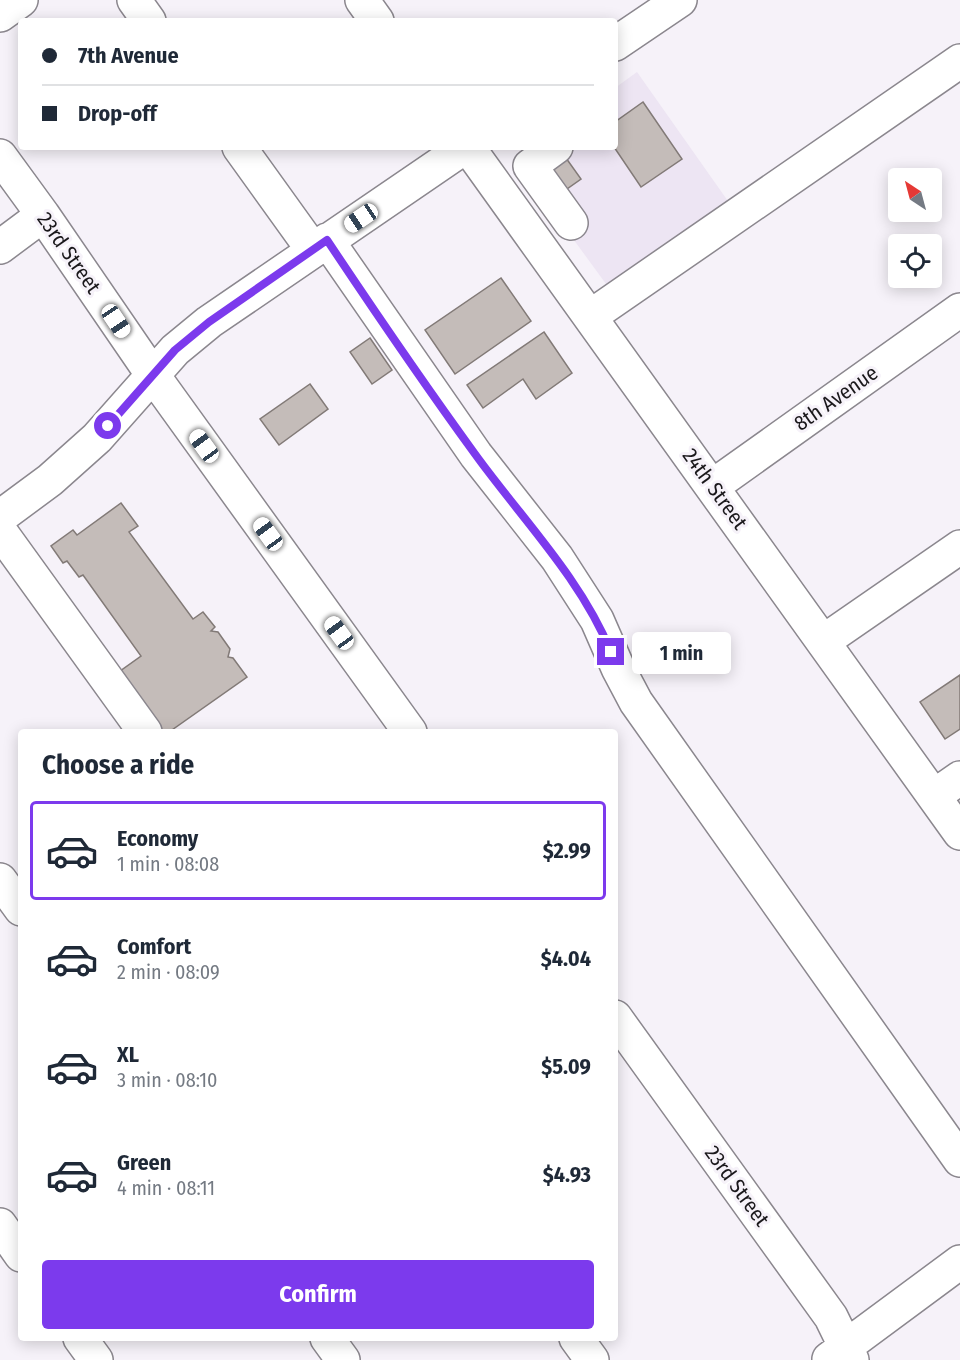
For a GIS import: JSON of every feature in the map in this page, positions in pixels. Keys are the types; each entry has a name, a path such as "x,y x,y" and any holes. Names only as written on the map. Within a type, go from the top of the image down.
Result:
{"street":[{"path":"0,15 21,0"},
{"path":"134,0 147,18"},
{"path":"362,0 375,18"},
{"path":"618,42 680,0"},
{"path":"591,316 960,61"},
{"path":"242,150 320,245 476,455 556,558 597,620 636,702 960,1160"},
{"path":"0,517 50,480 97,438 175,350 209,322 462,150"},
{"name":"24th Street","path":"468,150 591,316 960,833"},
{"path":"552,150 530,165 571,223"},
{"name":"23rd Street","path":"0,156 152,374 408,729"},
{"path":"0,247 43,215"},
{"name":"8th Avenue","path":"712,486 960,310"},
{"path":"0,531 143,729"},
{"path":"824,641 960,547"},
{"path":"934,796 960,778"},
{"path":"0,880 18,905"},
{"name":"23rd Street","path":"618,1021 831,1317 842,1356"},
{"path":"0,1225 18,1251"},
{"path":"842,1356 960,1262"},
{"path":"82,1341 96,1360"},
{"path":"329,1341 343,1360"},
{"path":"578,1341 592,1360"}],"shaded area":[{"path":"637,72 730,204 609,288 514,158 526,150 618,150 618,86"}],"building":[{"path":"643,102 682,159 641,187 616,150 618,150 618,120"},
{"path":"561,151 581,179 557,196 537,167"},
{"path":"501,278 531,321 455,374 425,330"},
{"path":"544,332 572,373 536,399 523,379 483,408 467,385"},
{"path":"370,338 392,370 372,384 350,352"},
{"path":"310,384 328,409 279,445 260,419"},
{"path":"121,503 138,526 129,532 193,619 203,612 215,627 211,631 218,632 230,649 228,657 233,658 247,677 173,729 155,729 116,674 141,656 83,575 79,577 67,561 63,563 51,546 73,530 77,535"},
{"path":"960,675 960,729 945,739 920,702"}],"route":[{"path":"108,426 175,350 209,322 327,240 476,455 556,558 597,620 611,652"}]}
